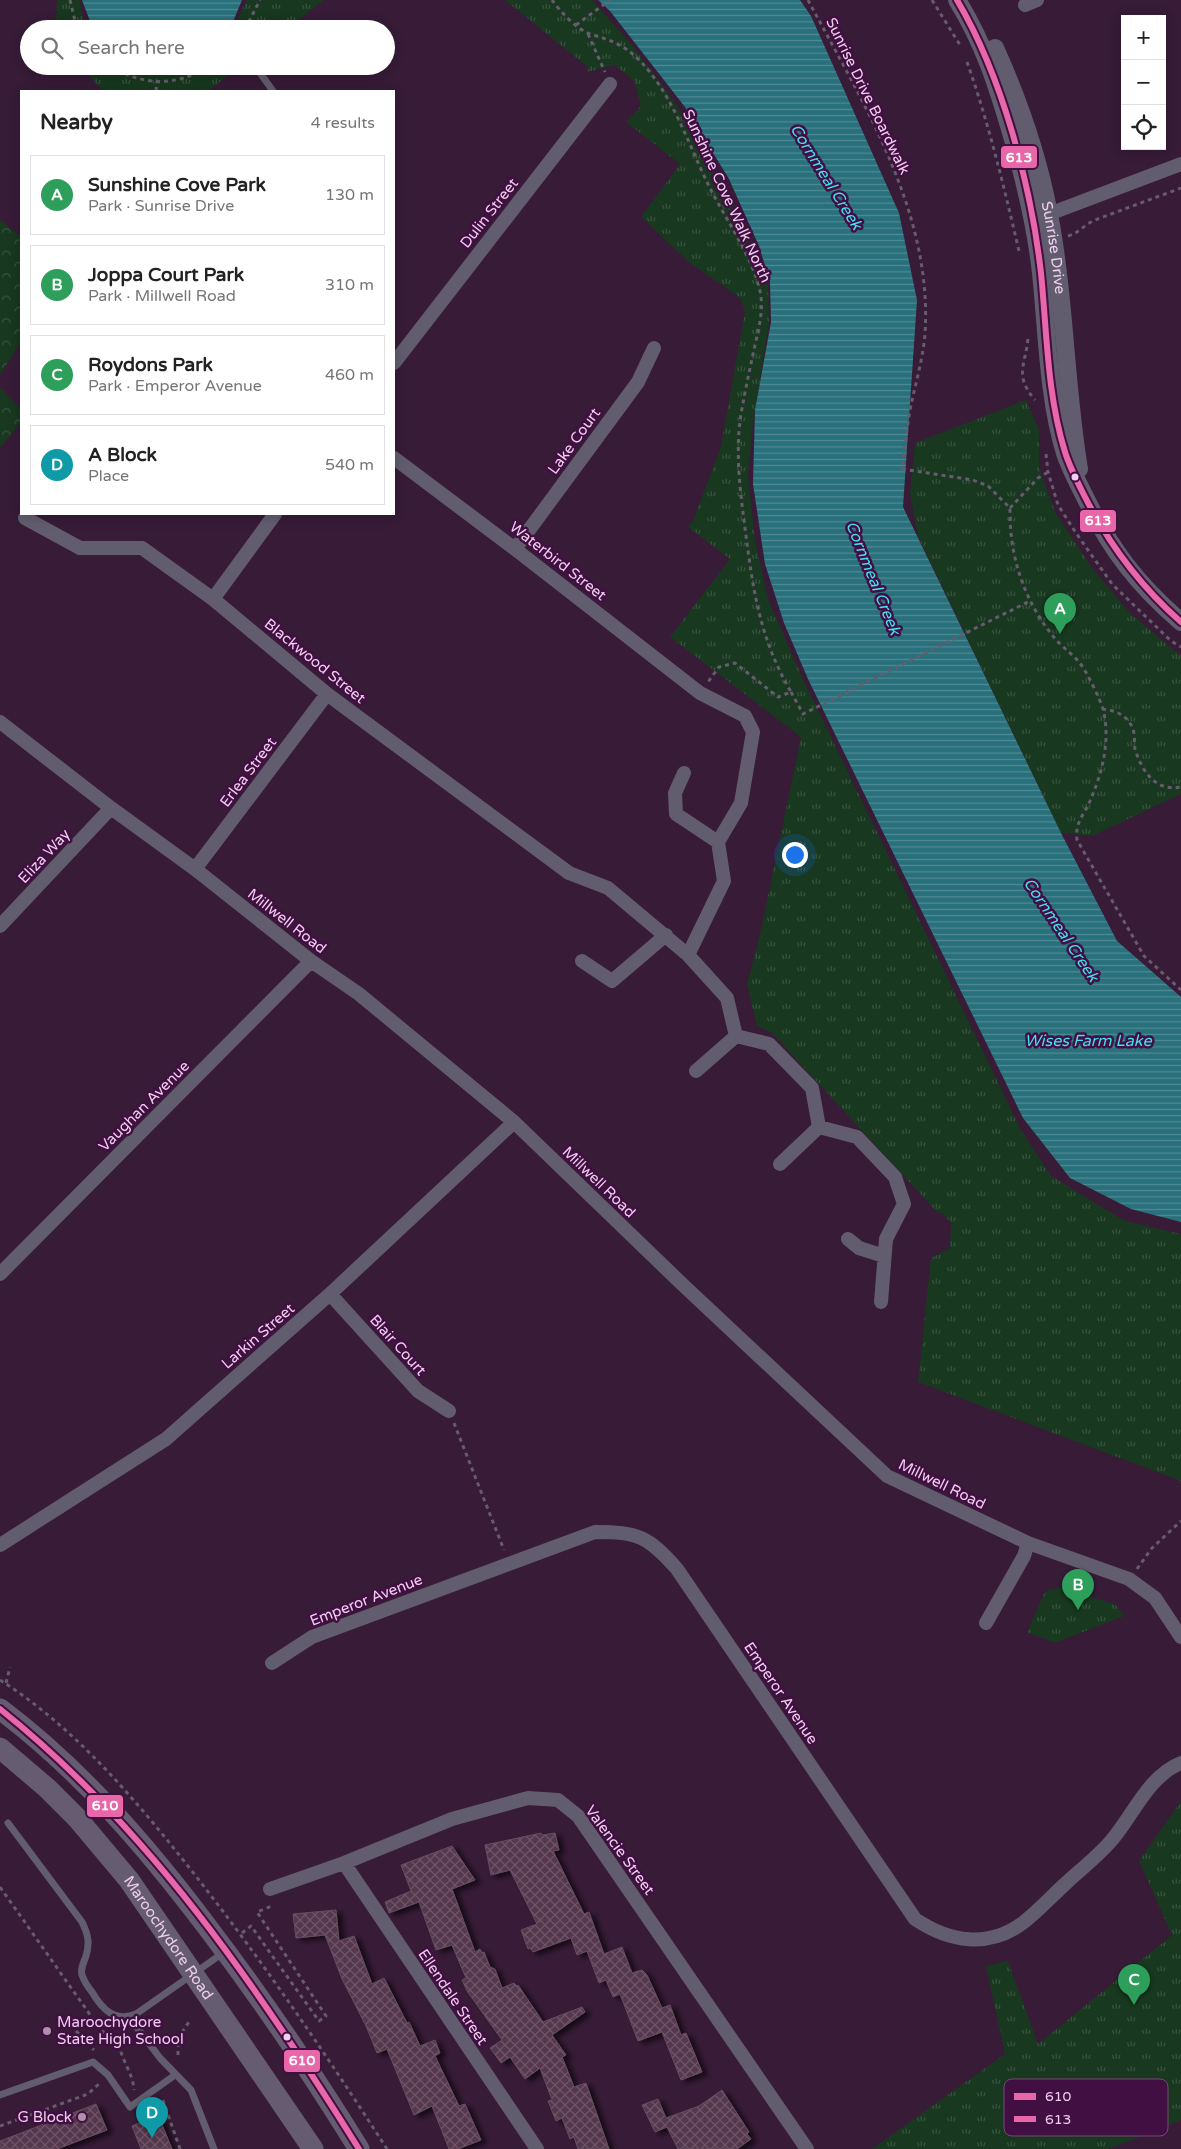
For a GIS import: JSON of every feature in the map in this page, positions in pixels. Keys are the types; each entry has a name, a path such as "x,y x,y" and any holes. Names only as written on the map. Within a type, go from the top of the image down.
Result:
{"main road":[{"path":"0,1709 54,1753 100,1798 176,1886 226,1951 305,2064 359,2149"},
{"name":"Maroochydore Road","path":"0,1748 47,1788 105,1848 194,1974 313,2149"}],"street":[{"name":"Sunrise Drive","path":"957,0 976,32 990,66 1020,165 1041,216 1041,271 1053,387 1065,454 1109,544 1150,594 1181,622"},
{"name":"Sunrise Drive","path":"971,0 1004,68 1026,126 1041,216 1062,316 1077,457 1082,485 1089,506"},
{"name":"Dulin Street","path":"395,362 610,84"},
{"path":"1041,216 1181,164"},
{"path":"1053,387 1060,378 1058,348 1062,316"},
{"name":"Lake Court","path":"515,548 638,382 654,348"},
{"name":"Waterbird Street","path":"395,459 515,548 700,693 745,716 753,732 741,803 718,842"},
{"path":"213,599 274,515"},
{"name":"Blackwood Street","path":"26,518 80,548 142,548 213,599 327,694 569,873 608,888 666,935 688,955 727,998 736,1036"},
{"name":"Erlea Street","path":"195,869 327,694"},
{"name":"Millwell Road","path":"0,722 111,808 195,869 310,961 359,994 514,1122 682,1284 887,1476 1028,1543 1129,1579 1155,1598 1181,1637"},
{"path":"684,773 675,793 676,814 718,842 724,881 688,955"},
{"name":"Eliza Way","path":"0,926 111,808"},
{"path":"582,961 612,981 666,935"},
{"name":"Vaughan Avenue","path":"0,1274 310,961"},
{"path":"696,1071 736,1036 769,1044 812,1088 819,1127"},
{"name":"Larkin Street","path":"0,1545 166,1439 330,1294 514,1122"},
{"path":"780,1164 819,1127"},
{"path":"819,1127 856,1137 894,1177 904,1204 886,1239 881,1302"},
{"path":"848,1239 859,1248 884,1256"},
{"name":"Blair Court","path":"330,1294 418,1391 449,1411"},
{"name":"Emperor Avenue","path":"272,1663 312,1637 595,1532 622,1532 641,1536 659,1549 677,1569 915,1919 931,1930 959,1939 985,1939 1002,1934 1024,1922 1111,1842 1158,1777 1181,1763"},
{"path":"986,1623 1024,1556 1028,1543"},
{"name":"Valencie Street","path":"270,1889 344,1863 452,1819 528,1798 558,1800 578,1816 807,2149"},
{"name":"Ellendale Street","path":"344,1863 537,2149"}],"lane":[{"path":"261,75 272,90"},
{"path":"8,1823 82,1922 89,1935 89,1944 82,1966 82,1974 96,2000 105,2010 115,2016 129,2017 226,1951"},
{"path":"129,2017 175,2075 191,2090 214,2149"},
{"path":"0,2095 93,2062 108,2075 130,2107 175,2075"}],"path":[{"path":"70,0 75,20"},
{"path":"250,20 260,0"},
{"name":"Sunshine Cove Walk North","path":"552,0 576,25 588,34 618,44 634,55 649,71 682,124 711,189 755,274 760,292 760,321 741,417 738,452 740,490 754,595 760,622 784,680 803,714 1030,601"},
{"path":"576,25 610,0"},
{"name":"Sunrise Drive Boardwalk","path":"808,0 864,105 905,196 925,282 925,336 911,407 902,469 932,472 973,480 988,486 1010,508"},
{"path":"588,34 610,84"},
{"path":"125,75 157,82 185,78 191,75"},
{"path":"156,90 157,82"},
{"path":"1068,236 1095,220 1181,188"},
{"path":"1048,472 1038,478 1010,508 1010,529 1015,561 1030,601 1058,641 1080,663 1102,709 1106,738 1102,768 1090,803 1076,827 1077,840 1144,956 1181,990"},
{"path":"700,693 720,667 735,663 778,698 791,692"},
{"path":"1102,709 1113,710 1122,714 1133,729 1135,748 1144,771 1157,784 1173,788 1181,787"},
{"path":"449,1411 509,1564"},
{"path":"1129,1579 1152,1548 1181,1521"},
{"path":"6,1684 10,1667"},
{"path":"0,1887 98,2026 104,2032 118,2038 118,2046 134,2083 134,2090"},
{"path":"242,1933 251,1926 318,2021 326,2016 257,1912 276,1904 270,1889"},
{"path":"178,2055 178,2038 191,2019"},
{"path":"0,2126 88,2094 108,2075"},
{"path":"169,2096 162,2101 180,2149"}],"green space":[{"path":"57,0 80,0 84,20 56,20"},
{"path":"247,0 324,0 298,20 237,20"},
{"path":"505,0 592,0 632,45 674,101 716,168 750,234 768,282 769,323 753,422 748,474 755,541 768,599 802,677 1021,1130 1051,1176 1125,1221 1181,1234 1181,1481 918,1382 931,1258 950,1248 951,1223 943,1213 938,1213 772,1033 757,1026 747,984 760,935 801,737 670,637 730,559 688,527 693,521 721,446 745,311 740,298 689,262 641,217 680,164 626,122 641,106 634,81 615,65 587,72 589,68"},
{"path":"89,75 228,75 209,90 104,90"},
{"path":"0,220 20,236 20,344 0,375"},
{"path":"0,388 20,408 20,423 0,448"},
{"path":"1026,400 1039,430 1039,467 1055,512 1092,568 1129,612 1181,656 1181,794 1092,836 1061,833 918,536 910,494 915,443"},
{"path":"1060,1588 1115,1604 1124,1616 1055,1643 1027,1632 1044,1594 1050,1589"},
{"path":"1181,1801 1181,2120 1168,2125 1168,2079 1004,2079 1004,2136 1141,2136 1109,2149 872,2149 1005,2054 986,1966 1008,1961 1038,2044 1172,1935 1139,1861"}],"water":[{"path":"82,0 242,0 234,20 90,20"},
{"name":"Wises Farm Lake","path":"598,0 800,0 811,16 899,213 917,300 903,507 1061,833 1117,941 1181,997 1181,1222 1131,1209 1070,1178 1023,1118 808,679 784,623 765,564 753,484 755,410 771,322 770,282 759,246 729,179 685,107 610,11"}],"building":[{"path":"541,1833 542,1835 555,1833 559,1850 553,1851 584,1914 589,1912 604,1954 622,1947 632,1973 642,1970 647,1975 662,2008 670,2005 681,2035 686,2033 702,2072 681,2080 662,2032 638,2041 620,1994 613,1997 606,1980 599,1983 587,1951 577,1955 571,1938 533,1952 530,1948 528,1949 521,1930 537,1924 510,1870 491,1875 485,1845"},
{"path":"452,1846 475,1880 452,1889 475,1952 480,1949 482,1953 484,1952 490,1967 495,1969 502,1988 514,1983 518,1985 543,2022 582,2007 585,2012 552,2035 566,2055 562,2057 574,2087 586,2083 609,2149 578,2149 574,2137 570,2139 562,2118 556,2121 548,2101 552,2100 540,2068 525,2079 510,2057 501,2063 490,2048 502,2040 467,1991 462,1980 466,1978 452,1945 436,1950 419,1902 389,1913 385,1902 411,1891 401,1865"},
{"path":"336,1910 339,1941 354,1936 372,1984 384,1978 407,2023 409,2022 420,2046 435,2040 440,2053 435,2056 459,2106 465,2104 481,2140 458,2149 449,2149 432,2106 414,2115 387,2049 377,2053 366,2026 342,1979 325,1935 296,1938 293,1914"},
{"path":"722,2090 749,2132 747,2134 751,2139 737,2149 678,2149 667,2127 655,2132 642,2105 658,2099 666,2118 699,2106"},
{"name":"G Block","path":"96,2104 107,2130 57,2149 0,2149 0,2141"},
{"path":"158,2115 172,2149 141,2149 132,2126"}],"transit line":[{"name":"613","path":"957,0 988,62 1001,97 1022,168 1041,273 1048,363 1054,408 1067,458 1085,497 1116,549 1139,580 1181,622"},
{"name":"610","path":"0,1709 54,1756 105,1805 153,1858 241,1971 282,2029 359,2149"}],"place":[{"name":"Sunshine Cove Park","path":"1060,634"},
{"name":"Joppa Court Park","path":"1078,1610"},
{"name":"Roydons Park","path":"1134,2005"},
{"name":"Maroochydore State High School","path":"47,2031"},
{"name":"G Block","path":"82,2117"},
{"name":"A Block","path":"152,2138"}],"water label":[{"name":"Cornmeal Creek","path":"826,177"},
{"name":"Cornmeal Creek","path":"873,578"},
{"name":"Cornmeal Creek","path":"1061,930"}]}
